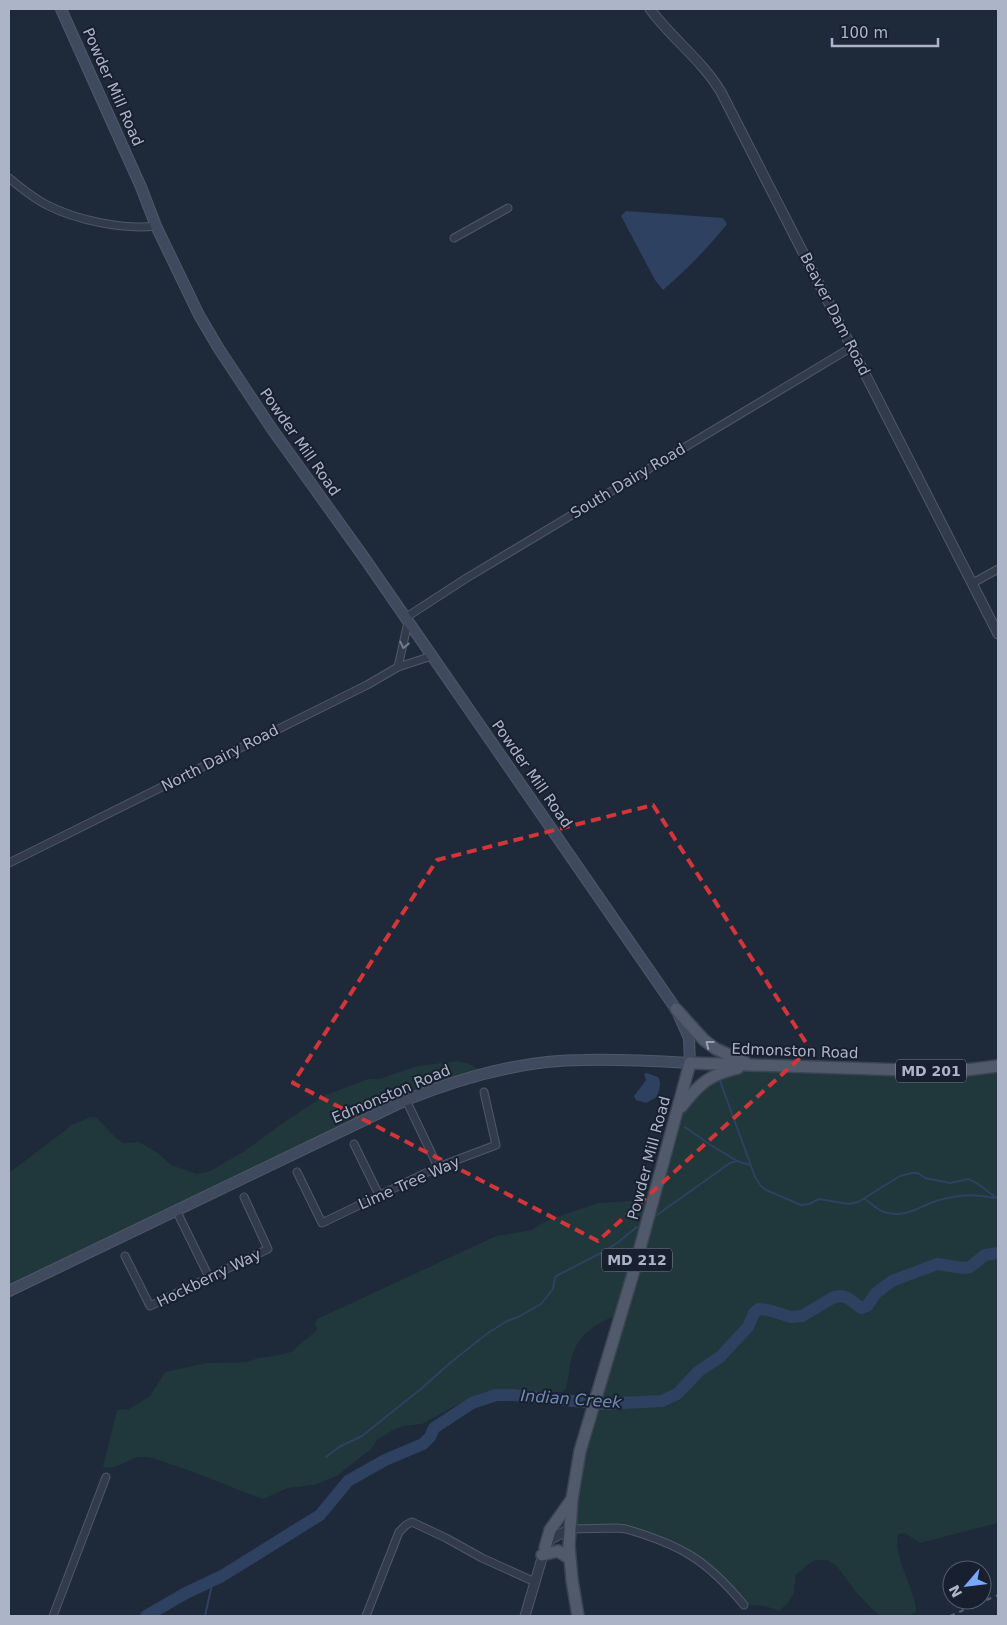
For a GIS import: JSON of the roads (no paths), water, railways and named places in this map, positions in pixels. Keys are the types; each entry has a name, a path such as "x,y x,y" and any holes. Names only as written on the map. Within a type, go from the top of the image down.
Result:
{"main road":[{"name":"Powder Mill Road","path":"61,9 141,187 156,226 199,315 240,382 676,1009 689,1038 690,1063 678,1110 633,1274 580,1451 572,1499 569,1558 578,1616"},
{"path":"676,1009 710,1045 751,1064"},
{"name":"Edmonston Road","path":"9,1291 406,1100 446,1084 480,1074 532,1064 583,1060 935,1071 998,1066"},
{"path":"678,1110 701,1084 710,1077 751,1064"},
{"path":"569,1558 558,1551 544,1551 550,1530 572,1499"}],"street":[{"name":"Beaver Dam Road","path":"650,9 669,32 708,72 722,92 998,634"},
{"path":"9,178 39,200 68,213 137,228 156,226"},
{"path":"454,238 508,208"},
{"name":"South Dairy Road","path":"407,620 465,579 852,347"},
{"path":"973,583 998,569"},
{"path":"398,667 407,620"},
{"name":"North Dairy Road","path":"9,863 367,685 398,667 432,656"},
{"name":"Lime Tree Way","path":"297,1172 322,1223 438,1167 496,1145 484,1092"},
{"path":"406,1100 438,1167"},
{"path":"354,1144 379,1195"},
{"name":"Hockberry Way","path":"125,1256 150,1306 268,1249 244,1197"},
{"path":"176,1210 209,1278"},
{"path":"53,1616 106,1477"},
{"path":"366,1616 399,1532 406,1525 416,1523 482,1558 535,1582"},
{"path":"525,1616 544,1551 551,1539 570,1529 626,1529 676,1547 711,1568 744,1605"}],"water":[{"path":"626,211 723,218 727,224 712,242 663,290 655,280 621,216"},
{"path":"647,1073 658,1077 660,1085 657,1097 646,1103 636,1100 634,1096 646,1080 644,1074"}],"waterway":[{"path":"719,1078 755,1177 766,1190 801,1205 809,1204 819,1199 849,1204 858,1202 900,1176 918,1173 925,1178 950,1183 969,1179 998,1199"},
{"path":"685,1127 737,1161"},
{"path":"657,1215 730,1163 737,1161 750,1165"},
{"path":"865,1199 881,1211 898,1214 950,1197 972,1195 994,1198"},
{"path":"326,1457 339,1447 362,1436 488,1333 541,1304 553,1289 555,1277 603,1252 637,1227"},
{"name":"Indian Creek","path":"146,1616 186,1593 222,1576 320,1515 348,1481 385,1460 423,1444 430,1437 434,1428 472,1403 496,1395 604,1404 662,1401 677,1394 699,1371 720,1357 748,1327 754,1313 759,1309 791,1317 802,1316 834,1297 842,1296 848,1298 861,1308 867,1306 876,1293 892,1281 937,1264 963,1268 970,1267 985,1255 998,1253"},
{"path":"205,1616 213,1580"}],"railway":[{"path":"950,1616 998,1595"}]}
